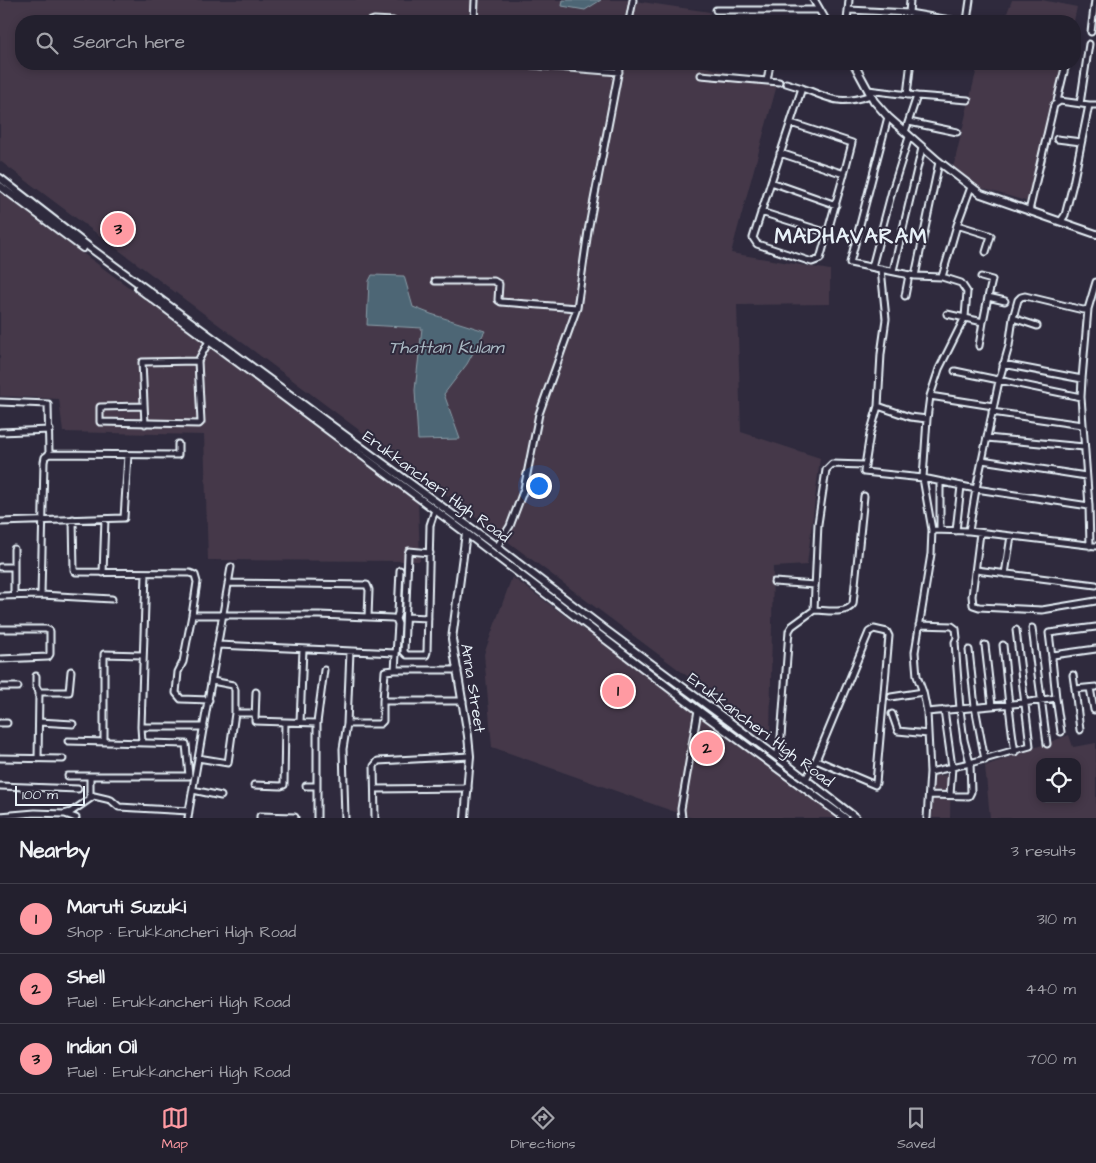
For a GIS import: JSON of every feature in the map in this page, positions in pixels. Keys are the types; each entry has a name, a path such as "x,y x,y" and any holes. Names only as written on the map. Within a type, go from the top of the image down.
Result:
{"main road":[{"path":"814,0 822,15"},
{"path":"857,70 874,101 888,116 922,148 981,194 1096,234"},
{"name":"Erukkancheri High Road","path":"0,178 89,247 497,547 607,632 777,757 856,818"},
{"path":"0,186 466,533 698,710 844,818"},
{"name":"Anna Street","path":"465,818 470,756 452,639 466,533"},
{"path":"820,800 826,794"}],"street":[{"path":"474,0 474,15"},
{"path":"630,15 633,0"},
{"path":"848,15 849,0"},
{"path":"909,13 910,0"},
{"path":"968,15 970,0"},
{"path":"1091,32 1095,0"},
{"path":"716,10 819,10"},
{"path":"849,10 918,15"},
{"path":"1080,104 1089,44"},
{"path":"497,547 510,526 524,489 539,414 577,308 588,231 619,72 594,70"},
{"path":"767,80 769,70"},
{"path":"907,94 910,70"},
{"path":"1029,211 1053,109 1057,102 1065,70"},
{"path":"701,75 779,82"},
{"path":"786,83 843,102 856,100 870,92 968,100"},
{"path":"791,123 852,143 820,259 812,262 758,244 754,242 753,238 802,88"},
{"path":"872,267 917,96"},
{"path":"1057,102 1096,105"},
{"path":"1061,221 1065,215 1073,184 1089,105"},
{"path":"888,116 850,263 912,275 942,277 961,283 967,292 965,318 939,369 930,396 926,419 923,478 932,530 931,554 916,652 917,676 927,712 930,772 927,818"},
{"path":"909,122 957,132"},
{"path":"1057,139 1081,142"},
{"path":"893,271 922,148"},
{"path":"780,154 844,174"},
{"path":"905,296 912,275 939,162"},
{"path":"771,182 836,205"},
{"path":"942,277 957,225 971,187"},
{"path":"761,212 828,233"},
{"path":"957,225 990,235 986,252"},
{"path":"881,269 886,319 881,354 878,406 870,434 864,472 923,478 976,489 1089,506"},
{"path":"979,346 992,280 981,277"},
{"path":"435,281 494,281 498,284 498,300 501,302 577,308"},
{"path":"932,530 980,532 1093,546 1081,398 1088,309 1096,282"},
{"path":"969,531 982,460 1018,300 1021,296 1025,296 1083,310 1088,309"},
{"path":"988,297 1005,301"},
{"path":"947,314 983,322"},
{"path":"1013,318 1037,326"},
{"path":"144,406 102,406 100,408 100,421 102,423 145,424 199,424 201,422 198,361 209,341"},
{"path":"145,424 142,362 198,361"},
{"path":"1003,364 1082,379"},
{"path":"955,371 1081,398"},
{"path":"930,396 1082,425"},
{"path":"0,402 47,403 49,406 49,454 44,462 41,595"},
{"path":"878,406 910,417 926,419"},
{"path":"0,432 50,430"},
{"path":"987,438 1084,447"},
{"path":"49,454 178,455 178,444"},
{"path":"0,522 122,519 125,515 128,455"},
{"path":"982,460 1086,476"},
{"path":"814,610 818,524 826,470 832,464 864,465"},
{"path":"940,482 940,530"},
{"path":"956,531 961,486"},
{"path":"777,757 781,737 789,631 792,626 814,610 845,611 851,608 853,604 864,496"},
{"path":"430,553 409,551 404,652 407,655 426,656 427,652 430,553 430,525 435,510"},
{"path":"73,519 74,570 78,573 190,573 195,575 197,582 192,615 183,662 178,672 176,693 181,699 209,700"},
{"path":"103,573 105,519"},
{"path":"980,532 973,605 979,607 1042,610 1096,601"},
{"path":"1005,574 1011,536"},
{"path":"14,548 14,595"},
{"path":"0,567 14,567"},
{"path":"188,818 231,567"},
{"path":"395,670 398,624 396,619 398,613 400,570"},
{"path":"976,570 1005,574 1007,576 1096,586"},
{"path":"142,742 142,655 146,573"},
{"path":"774,582 815,585"},
{"path":"228,583 367,585 369,590 368,617"},
{"path":"0,596 41,595 112,599"},
{"path":"192,615 319,615 396,619"},
{"path":"406,617 428,618"},
{"path":"919,625 952,626 956,629 957,638 955,642 960,709 964,740 970,763 971,795 929,795"},
{"path":"1061,732 1049,633 1096,627"},
{"path":"0,629 46,628 50,631 50,654 48,657 0,659"},
{"path":"1032,628 1047,744"},
{"path":"806,779 816,760 869,632 874,629 887,632 889,636 875,785 816,760"},
{"path":"930,772 1015,752 1027,748 1031,744 1016,630"},
{"path":"218,645 396,653"},
{"path":"985,645 992,706"},
{"path":"1003,645 1010,704 1010,722 1015,752"},
{"path":"1052,659 1056,654 1096,648"},
{"path":"300,722 303,649"},
{"path":"969,650 975,707 985,760"},
{"path":"345,818 343,750 347,724 350,651"},
{"path":"104,741 104,654 142,655"},
{"path":"317,818 317,723 324,670"},
{"path":"347,724 380,724 383,721 385,670 458,670"},
{"path":"38,692 69,692 71,671"},
{"path":"1074,675 1080,730"},
{"path":"36,676 39,722 38,758"},
{"path":"198,758 228,763 235,713 235,690 233,685 212,681"},
{"path":"0,688 18,687"},
{"path":"1075,689 1093,688 1094,710"},
{"path":"256,692 255,721 317,723"},
{"path":"891,697 923,692"},
{"path":"927,712 1056,698"},
{"path":"383,701 463,702"},
{"path":"682,818 681,809 698,710"},
{"path":"944,710 952,767 950,796"},
{"path":"235,713 255,714"},
{"path":"892,714 898,731 928,734"},
{"path":"39,722 73,724"},
{"path":"254,785 284,785 285,722"},
{"path":"0,723 7,723"},
{"path":"141,727 204,727"},
{"path":"68,741 186,744 188,776 68,776"},
{"path":"375,818 374,766 376,762 380,760 470,756"},
{"path":"0,758 63,760"},
{"path":"0,816 46,816 72,812 88,801 90,797 90,776"},
{"path":"0,786 78,789"},
{"path":"306,786 317,786"},
{"path":"375,789 468,788"},
{"path":"193,790 221,796"},
{"path":"90,797 104,797 120,807 188,811"},
{"path":"64,814 76,818"},
{"path":"260,815 295,817"}],"shaded area":[{"path":"0,0 628,0 710,12 709,15 15,15 15,70 718,70 777,85 731,253 830,270 830,304 737,305 741,432 820,458 807,565 773,567 770,738 0,161"},
{"path":"1012,0 1042,0 1077,7 1075,15 1006,15"},
{"path":"977,70 1064,70 1036,204 981,188 953,168"},
{"path":"0,192 418,501 420,561 208,560 204,435 63,432 59,399 0,396"},
{"path":"512,577 843,818 692,818 492,747 484,654"},
{"path":"1069,735 1073,747 1096,743 1096,818 990,818 985,766"},
{"path":"951,775 950,818 932,818 933,776"}],"water":[{"path":"563,0 601,0 585,10 562,6"},
{"name":"Thattan Kulam","path":"372,275 404,276 413,307 485,331 467,364 444,394 460,439 418,440 415,390 422,328 367,325 369,281"}],"place":[{"name":"Indian Oil","path":"118,229"},
{"name":"Maruti Suzuki","path":"618,691"},
{"name":"Shell","path":"707,748"}],"district":[{"name":"MADHAVARAM","path":"851,236"}]}
